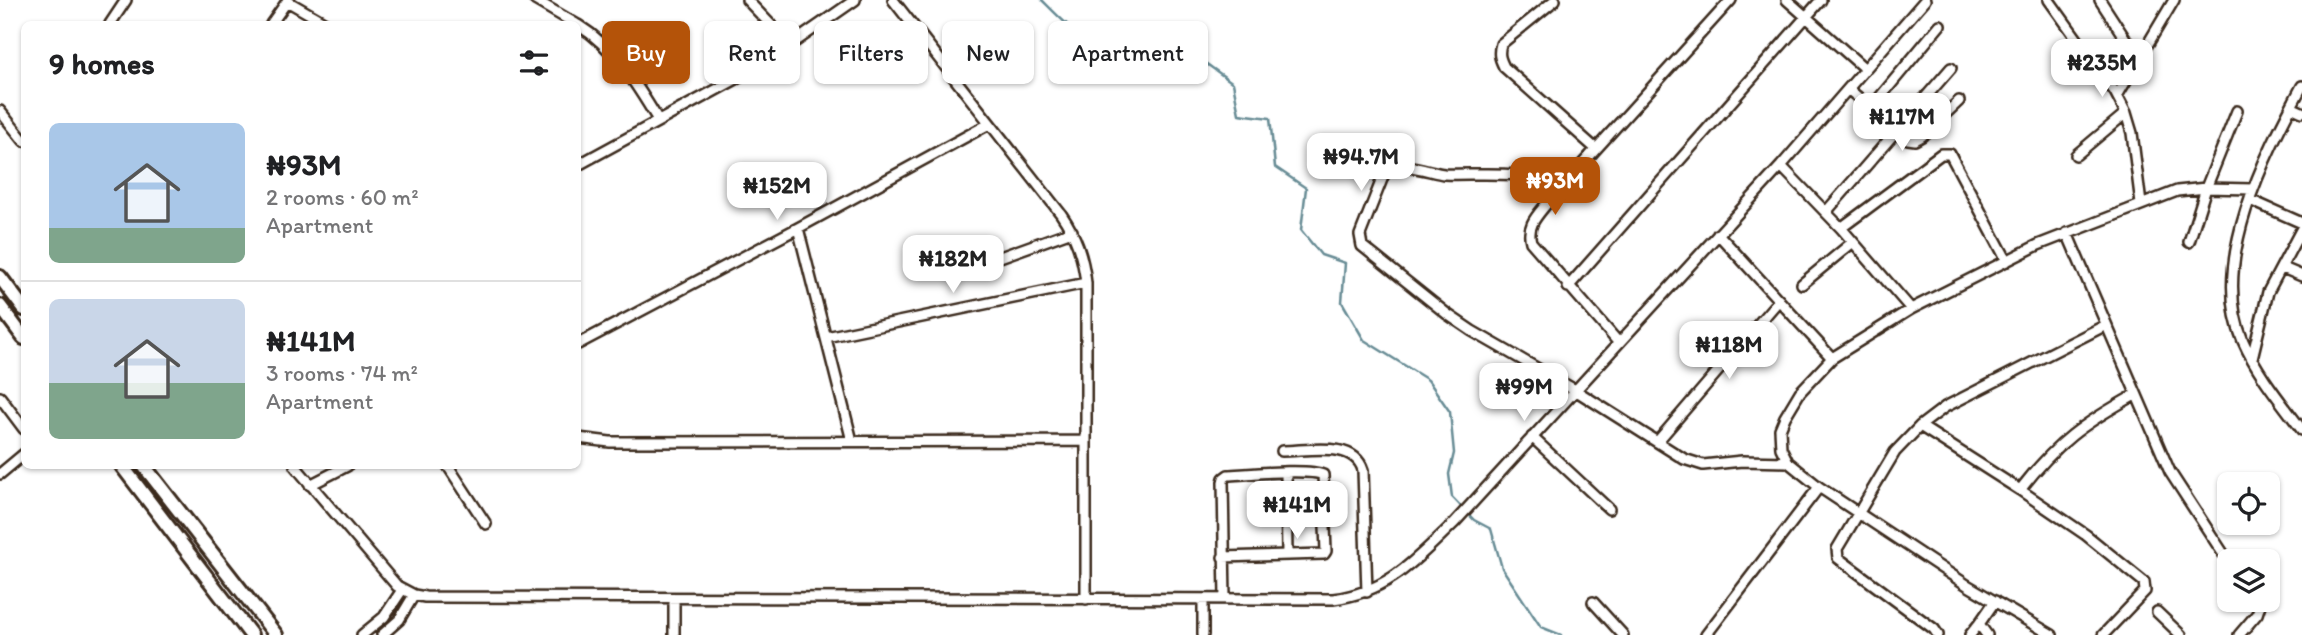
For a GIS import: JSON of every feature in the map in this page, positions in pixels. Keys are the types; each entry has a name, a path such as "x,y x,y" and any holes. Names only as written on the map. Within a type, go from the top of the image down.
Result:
{"main road":[{"path":"0,277 21,305"},
{"path":"0,306 21,334"},
{"path":"124,469 251,635"},
{"path":"146,469 276,635"}],"street":[{"path":"112,21 127,0"},
{"path":"535,0 570,21"},
{"path":"747,0 767,21"},
{"path":"800,38 855,0"},
{"path":"892,0 1072,231 1081,253 1086,283 1086,599"},
{"path":"1555,0 1501,44 1500,59 1504,67 1596,149"},
{"path":"1618,342 1531,242 1530,226 1548,202 1731,0"},
{"path":"1787,0 1866,69"},
{"path":"1568,287 1821,0"},
{"path":"297,469 402,590 435,598 1333,599 1367,592 1399,574 1454,523 1781,166 1925,0"},
{"path":"2049,0 2118,96 2126,113 2132,133 2141,204"},
{"path":"2100,0 2138,60"},
{"path":"2118,96 2174,0"},
{"path":"273,21 287,1 322,21"},
{"path":"1871,108 1940,25"},
{"path":"581,28 614,55 658,120"},
{"path":"1825,212 1951,68"},
{"path":"581,163 728,84"},
{"path":"2302,86 2253,189 2231,279 2237,326 2252,358 2302,430"},
{"path":"1848,89 1908,139 1915,140 1959,101"},
{"path":"2291,107 2302,111"},
{"path":"0,111 21,137"},
{"path":"2189,242 2206,188 2236,111"},
{"path":"2076,155 2126,113"},
{"path":"581,342 989,124"},
{"path":"1841,228 1946,152 1950,154 2007,261"},
{"path":"1548,202 1527,177 1519,175 1469,176 1431,173 1397,164 1390,165 1360,240 1363,246 1472,331 1575,390 1684,459 1703,465 1742,461 1788,462"},
{"path":"1781,166 1841,228 1911,309"},
{"path":"2052,635 1859,515 1788,462 1779,439 1785,416 1800,392 1832,358 1911,309 2007,261 2067,233 2177,191 2206,188 2253,189"},
{"path":"2250,200 2302,225 2283,268 2268,292 2252,358"},
{"path":"798,228 852,442"},
{"path":"1000,257 1072,231"},
{"path":"2067,233 2170,472 2220,549"},
{"path":"1718,234 1832,358"},
{"path":"1802,284 1853,242"},
{"path":"2283,268 2302,276"},
{"path":"825,337 1086,283"},
{"path":"1657,442 1779,300"},
{"path":"1938,635 1934,629 1838,558 1837,549 1895,452 1920,426 1945,407 2106,326"},
{"path":"2020,490 2043,460 2064,440 2093,418 2135,395"},
{"path":"0,397 21,425"},
{"path":"1920,426 2087,535 2144,582 2145,591 2103,635"},
{"path":"1532,437 1609,509"},
{"path":"581,438 610,442 1086,441"},
{"path":"1282,451 1342,450 1353,454 1361,464 1367,592"},
{"path":"0,474 21,456"},
{"path":"310,485 340,469"},
{"path":"450,469 486,524"},
{"path":"1223,557 1321,555 1326,551 1323,475 1318,472 1228,475 1224,478 1223,557 1225,599"},
{"path":"1286,473 1287,555"},
{"path":"1710,634 1819,487"},
{"path":"362,635 384,617 402,590"},
{"path":"382,635 398,620 414,595"},
{"path":"674,598 674,635"},
{"path":"1203,599 1203,635"},
{"path":"1970,635 1995,601"},
{"path":"1593,602 1623,635"},
{"path":"2157,612 2180,635"},
{"path":"2241,634 2257,612"},
{"path":"1979,624 1987,635"}],"waterway":[{"path":"1042,0 1075,31 1099,44 1112,47 1143,42 1160,57 1197,57 1233,83 1239,114 1270,118 1275,167 1306,188 1301,230 1321,255 1345,263 1342,302 1364,340 1428,380 1450,412 1454,453 1449,474 1452,497 1474,520 1491,529 1502,568 1541,627 1561,635"}]}
